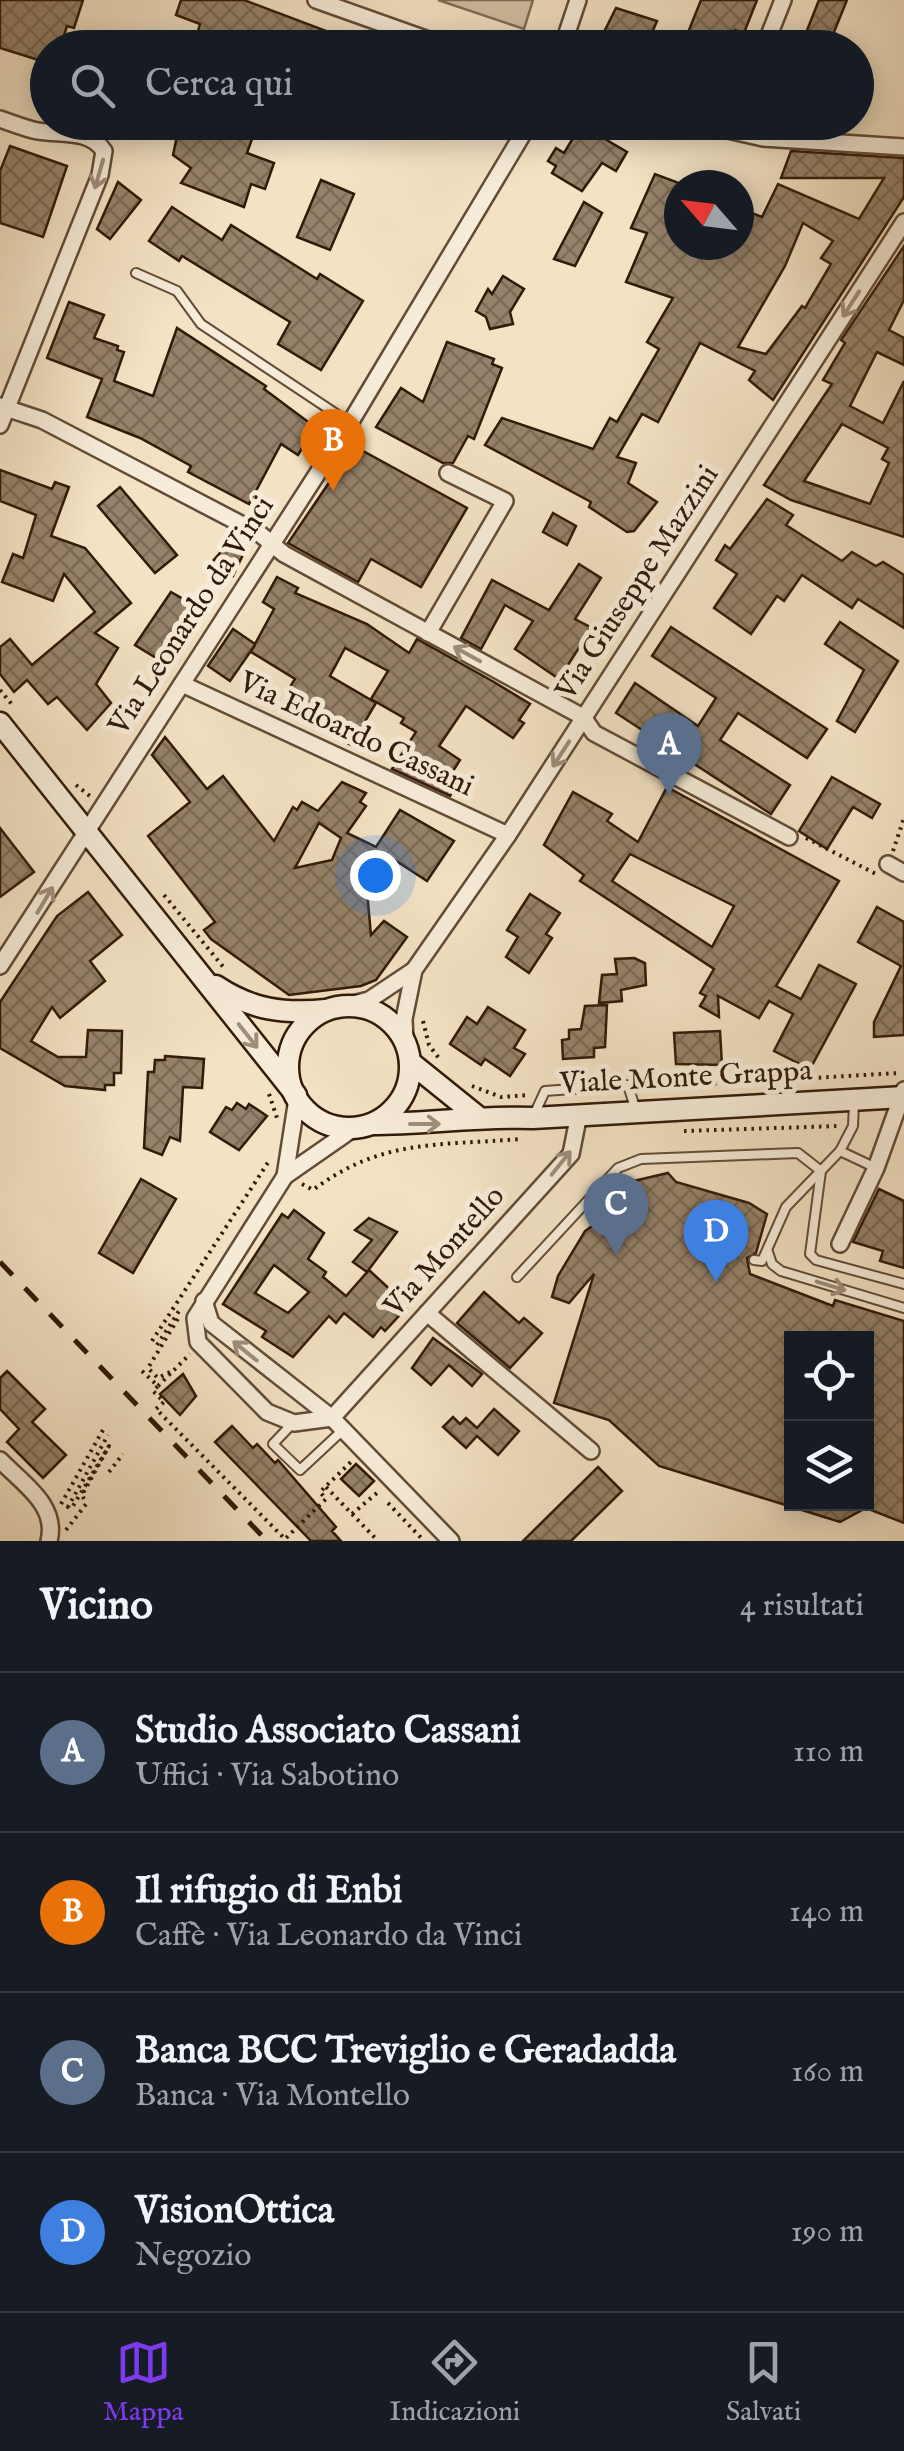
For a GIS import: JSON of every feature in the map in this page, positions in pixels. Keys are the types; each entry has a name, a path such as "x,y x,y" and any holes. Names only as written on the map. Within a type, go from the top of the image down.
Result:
{"main road":[{"path":"0,724 296,1097 324,1123 363,1126 402,1099 408,1052"},
{"path":"202,977 258,1008 287,1014 337,1008 382,1016 408,1052 477,1116"},
{"path":"296,1097 288,1067 292,1048 300,1031 337,1008"},
{"name":"Viale Monte Grappa","path":"363,1126 443,1124 477,1116 530,1128 579,1114 902,1095"}],"street":[{"path":"316,0 400,30"},
{"path":"568,30 578,0"},
{"path":"772,30 784,0"},
{"path":"0,119 30,129"},
{"path":"0,425 3,407 103,161 104,151 91,140"},
{"name":"Via Leonardo da Vinci","path":"0,966 11,956 86,832 350,422 519,140"},
{"path":"807,140 904,146"},
{"name":"Via Giuseppe Mazzini","path":"337,1008 369,1000 414,970 508,835 904,222"},
{"path":"3,407 42,420 272,544 584,717 594,733 790,837"},
{"path":"428,632 505,501 448,473"},
{"name":"Via Edoardo Cassani","path":"182,684 508,835"},
{"path":"888,864 904,873"},
{"name":"Via Giuseppe Mazzini","path":"408,1052 404,1019 414,970"},
{"path":"840,1244 876,1168 902,1095"},
{"path":"296,1097 284,1176 204,1300 195,1318 198,1342 277,1417 294,1422 338,1423"},
{"name":"Via Montello","path":"338,1423 427,1313 571,1154 579,1114"},
{"path":"284,1176 363,1126"},
{"path":"204,1300 210,1323 338,1423 450,1541"},
{"path":"427,1313 591,1452"},
{"path":"277,1417 289,1414 296,1393"},
{"path":"0,1460 57,1518 50,1540"}],"lane":[{"path":"136,272 178,291 201,324 350,422"},
{"path":"530,1128 545,1091 628,1084 636,1110"},
{"path":"754,1260 762,1261 786,1208 840,1150 853,1126 854,1098"},
{"path":"840,1150 876,1168"},
{"path":"518,1277 618,1168 641,1159 798,1153 821,1170"},
{"path":"821,1170 810,1254 816,1260 904,1284"},
{"path":"768,1252 772,1264 782,1271 904,1308"},
{"path":"294,1422 273,1444 300,1470 338,1423"}],"path":[{"path":"790,837 796,832 873,876 888,864 904,818"},
{"path":"162,894 233,979"},
{"path":"266,1085 278,1124"},
{"path":"674,1131 830,1127"},
{"path":"284,1176 313,1190 335,1173 389,1149 530,1128"},
{"path":"170,1372 158,1378 148,1368 198,1286 154,1343 190,1278 208,1257 274,1149"},
{"path":"198,1342 153,1392 164,1402 156,1409 285,1539 326,1499 320,1492 355,1457"},
{"path":"142,1372 158,1386"},
{"path":"50,1540 70,1528 86,1501 82,1495 109,1446 74,1506 68,1507 106,1433 62,1500 57,1518"},
{"path":"110,1472 123,1454"},
{"path":"326,1486 378,1541"},
{"path":"352,1514 377,1491 424,1541"}],"shaded area":[{"path":"438,0 533,0 524,29"}],"building":[{"path":"0,0 83,0 74,28 30,30 30,57 0,48"},
{"path":"181,0 244,0 323,30 198,30 200,24 176,15"},
{"path":"701,0 757,0 745,30 689,30"},
{"path":"819,0 847,0 835,30 807,30"},
{"path":"616,8 657,21 653,30 605,30"},
{"path":"176,140 252,140 247,153 274,163 265,189 251,184 244,207 181,183 191,168 173,155"},
{"path":"572,140 607,140 627,152 616,171 602,163 582,191 552,173 556,166 548,161 556,148 564,153"},
{"path":"10,146 67,166 43,237 0,223 0,171"},
{"path":"791,151 904,158 904,197 773,400 749,380 755,371 700,343 658,422 642,414 617,457 636,463 628,483 657,502 634,531 627,532 589,507 591,502 485,445 502,418 593,449 610,418 617,422 659,349 647,342 673,298 626,282 647,233 631,228 655,174 664,177 664,260 754,260 754,214 762,217 778,184 859,219 884,178 781,178","holes":["803,223 833,241 821,258 831,264 805,308 802,306 766,354 738,347 785,266"]},
{"path":"321,180 354,194 330,250 297,237"},
{"path":"118,182 141,200 110,239 97,229"},
{"path":"584,202 602,213 575,266 554,259"},
{"path":"172,207 222,240 231,225 317,279 320,274 363,301 321,370 278,344 290,322 182,256 179,261 149,241"},
{"path":"904,246 904,300 889,330 904,338 904,365 877,352 850,406 883,423 904,381 904,537 791,500 764,485 832,384 823,380 845,343 841,340","holes":["842,424 888,448 882,459 889,463 870,504 804,481"]},
{"path":"503,276 524,289 510,312 513,324 490,329 486,317 476,311 488,289 492,294"},
{"path":"69,302 104,315 94,338 124,352 114,381 153,396 177,328 266,386 264,389 315,427 298,455 281,444 249,504 188,472 191,466 140,438 87,417 102,379 47,358"},
{"path":"447,342 494,359 492,364 502,368 474,439 468,436 453,463 443,463 376,427 401,388 423,402"},
{"path":"354,446 467,508 421,587 371,559 358,582 288,543"},
{"path":"0,470 52,489 55,482 69,487 51,536 85,548 131,603 95,633 118,648 96,684 111,703 87,730 57,697 48,704 27,680 14,692 0,674 0,647 10,639 32,665 95,612 64,574 53,601 2,582 13,554 23,558 36,515 0,501"},
{"path":"120,487 177,555 155,573 98,506"},
{"path":"767,499 793,515 786,525 842,561 852,552 876,566 883,562 904,575 904,628 858,599 852,608 802,575 784,601 777,596 751,634 714,608 737,574 716,560 725,545 730,549"},
{"path":"553,513 576,526 567,545 543,532"},
{"path":"233,538 247,546 233,576 212,562"},
{"path":"579,564 601,578 575,619 590,627 589,632 559,679 515,649 533,621 505,605 481,649 461,638 492,580 549,610"},
{"path":"277,577 298,588 295,593 367,624 409,653 417,639 494,682 530,704 519,720 524,723 513,738 466,706 439,746 460,760 448,779 457,785 450,796 392,769 416,732 401,723 404,718 371,699 388,671 345,648 330,676 376,703 351,745 321,728 324,722 293,703 296,699 286,693 295,679 251,652 255,645 230,681 208,666 233,629 255,644 274,609 263,602"},
{"path":"171,592 199,608 166,664 135,645"},
{"path":"840,622 898,661 855,732 837,721 864,670 825,644"},
{"path":"671,627 827,729 807,758 738,713 720,740 790,785 771,814 616,713 635,683 698,726 716,698 652,656"},
{"path":"165,737 207,789 223,776 274,841 293,807 297,810 302,802 318,811 342,782 366,793 360,802 366,806 347,833 376,847 400,810 454,841 427,881 387,855 382,867 364,858 371,935 384,921 407,937 376,980 361,986 289,995 211,939 204,930 215,922 148,836 190,802 152,755","holes":["319,823 341,838 332,860 295,868"]},
{"path":"832,777 880,804 872,818 853,807 827,849 799,831"},
{"path":"667,787 839,881 776,986 801,999 819,965 856,984 810,1069 774,1051 793,1014 769,1001 759,1018 718,996 719,1017 700,1006 706,996 700,993 714,969 580,881 584,875 544,845 573,792 612,814 607,821 638,842","holes":["630,854 734,906 712,947 612,881"]},
{"path":"0,828 34,872 0,897"},
{"path":"88,892 122,935 90,961 105,981 60,1018 52,1007 31,1041 58,1057 86,1057 88,1030 122,1031 121,1073 114,1073 114,1085 105,1085 105,1090 65,1086 0,1048 0,1002 57,916"},
{"path":"530,894 560,913 546,934 552,938 529,973 506,957 518,937 507,930"},
{"path":"877,907 904,922 904,1035 874,1037 874,1022 901,966 858,942"},
{"path":"634,958 645,963 646,985 621,990 622,1001 599,1003 602,975 617,974 615,959"},
{"path":"607,1005 605,1047 594,1048 594,1057 563,1059 562,1040 569,1039 569,1030 581,1029 585,1006"},
{"path":"488,1007 525,1030 514,1048 525,1054 510,1076 485,1059 481,1065 450,1044 467,1017 477,1024"},
{"path":"720,1031 722,1065 676,1064 674,1033"},
{"path":"165,1056 204,1059 202,1088 183,1087 180,1141 170,1137 162,1155 144,1148 148,1072 154,1072 155,1060 165,1060"},
{"path":"237,1103 246,1109 249,1104 267,1116 239,1150 210,1132 226,1107 232,1110"},
{"path":"668,1173 676,1182 749,1203 767,1214 756,1253 747,1258 750,1274 833,1306 835,1300 904,1321 904,1523 874,1511 874,1331 784,1331 784,1505 659,1466 609,1420 554,1403 594,1274 569,1303 552,1297 558,1276 585,1231 628,1200 625,1183"},
{"path":"141,1179 176,1199 133,1273 99,1253"},
{"path":"879,1189 904,1201 904,1268 880,1261 883,1251 853,1242"},
{"path":"294,1210 324,1233 308,1259 326,1272 323,1277 346,1296 369,1270 408,1306 385,1331 381,1327 373,1337 344,1313 336,1323 329,1316 293,1357 262,1337 266,1331 223,1304 282,1214 288,1218","holes":["274,1265 309,1292 288,1313 255,1293"]},
{"path":"369,1218 397,1232 367,1272 353,1262 372,1240 355,1230"},
{"path":"484,1292 519,1323 524,1318 542,1333 510,1368 457,1323"},
{"path":"433,1338 482,1374 472,1386 449,1365 431,1385 412,1368"},
{"path":"7,1371 45,1409 32,1422 66,1455 43,1478 7,1442 19,1429 0,1409 0,1378"},
{"path":"183,1374 196,1396 180,1415 160,1394"},
{"path":"494,1409 519,1431 498,1455 477,1436 466,1448 443,1427 453,1417 460,1424 466,1418 477,1428"},
{"path":"232,1426 253,1448 257,1444 275,1463 278,1460 336,1527 332,1531 341,1541 311,1541 215,1442"},
{"path":"356,1464 374,1481 359,1496 341,1479"},
{"path":"598,1467 622,1491 571,1541 523,1541"},
{"path":"804,1511 860,1511 840,1522"}],"railway":[{"path":"0,1262 267,1541"}],"place":[{"name":"Il rifugio di Enbi","path":"333,491"},
{"name":"Studio Associato Cassani","path":"669,795"},
{"name":"Banca BCC Treviglio e Geradadda","path":"616,1255"},
{"name":"VisionOttica","path":"716,1282"}]}
